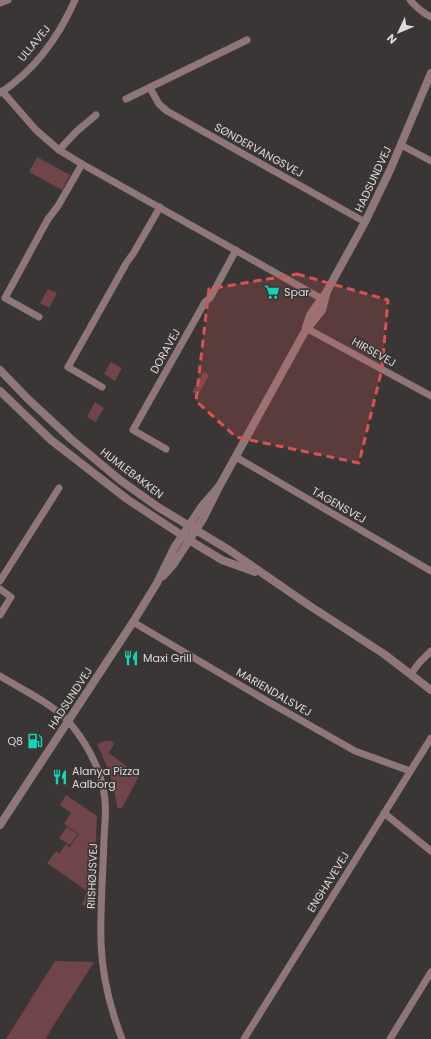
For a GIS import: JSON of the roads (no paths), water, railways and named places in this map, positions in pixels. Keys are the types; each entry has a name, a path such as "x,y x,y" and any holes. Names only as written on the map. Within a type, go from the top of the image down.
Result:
{"street":[{"path":"0,3 8,0"},
{"name":"ULLAVEJ","path":"1,92 40,57 55,38 68,16 75,0"},
{"path":"410,0 419,9 431,17"},
{"path":"126,100 247,40"},
{"name":"HADSUNDVEJ","path":"0,825 133,622 157,583 167,561 186,538 192,528 202,506 220,485 236,458 306,330 310,315 323,299 364,222 401,145 431,73"},
{"name":"SØNDERVANGSVEJ","path":"150,88 159,104 167,111 364,222"},
{"path":"1,92 29,124 60,150 82,164 323,299"},
{"path":"60,150 77,131 96,115"},
{"path":"401,145 431,161"},
{"path":"39,317 5,298 48,219 58,206 82,164"},
{"path":"102,387 68,367 126,262 133,254 160,207"},
{"name":"DORAVEJ","path":"166,449 133,430 206,302 210,298 236,250"},
{"name":"HIRSEVEJ","path":"306,330 431,396"},
{"name":"HUMLEBAKKEN","path":"0,370 28,399 71,439 115,476 153,503 229,550 265,576 371,645 431,690"},
{"name":"HUMLEBAKKEN","path":"0,391 57,445 122,495 222,560 265,576"},
{"name":"TAGENSVEJ","path":"236,458 431,571"},
{"path":"0,581 60,488"},
{"path":"0,589 11,597 0,615"},
{"name":"MARIENDALSVEJ","path":"133,622 355,751 410,771"},
{"path":"411,674 418,663 431,651"},
{"name":"RIISHØJSVEJ","path":"0,676 58,711 68,721 86,745 98,770 103,788 106,813 101,942 104,973 109,998 115,1021 122,1039"},
{"name":"ENGHAVEVEJ","path":"244,1039 431,738"},
{"path":"384,813 431,851"},
{"path":"390,1039 431,972"}],"place":[{"name":"Spar","path":"272,292"},
{"name":"Maxi Grill","path":"131,658"},
{"name":"Q8","path":"35,741"},
{"name":"Alanya Pizza Aalborg","path":"60,777"}]}
